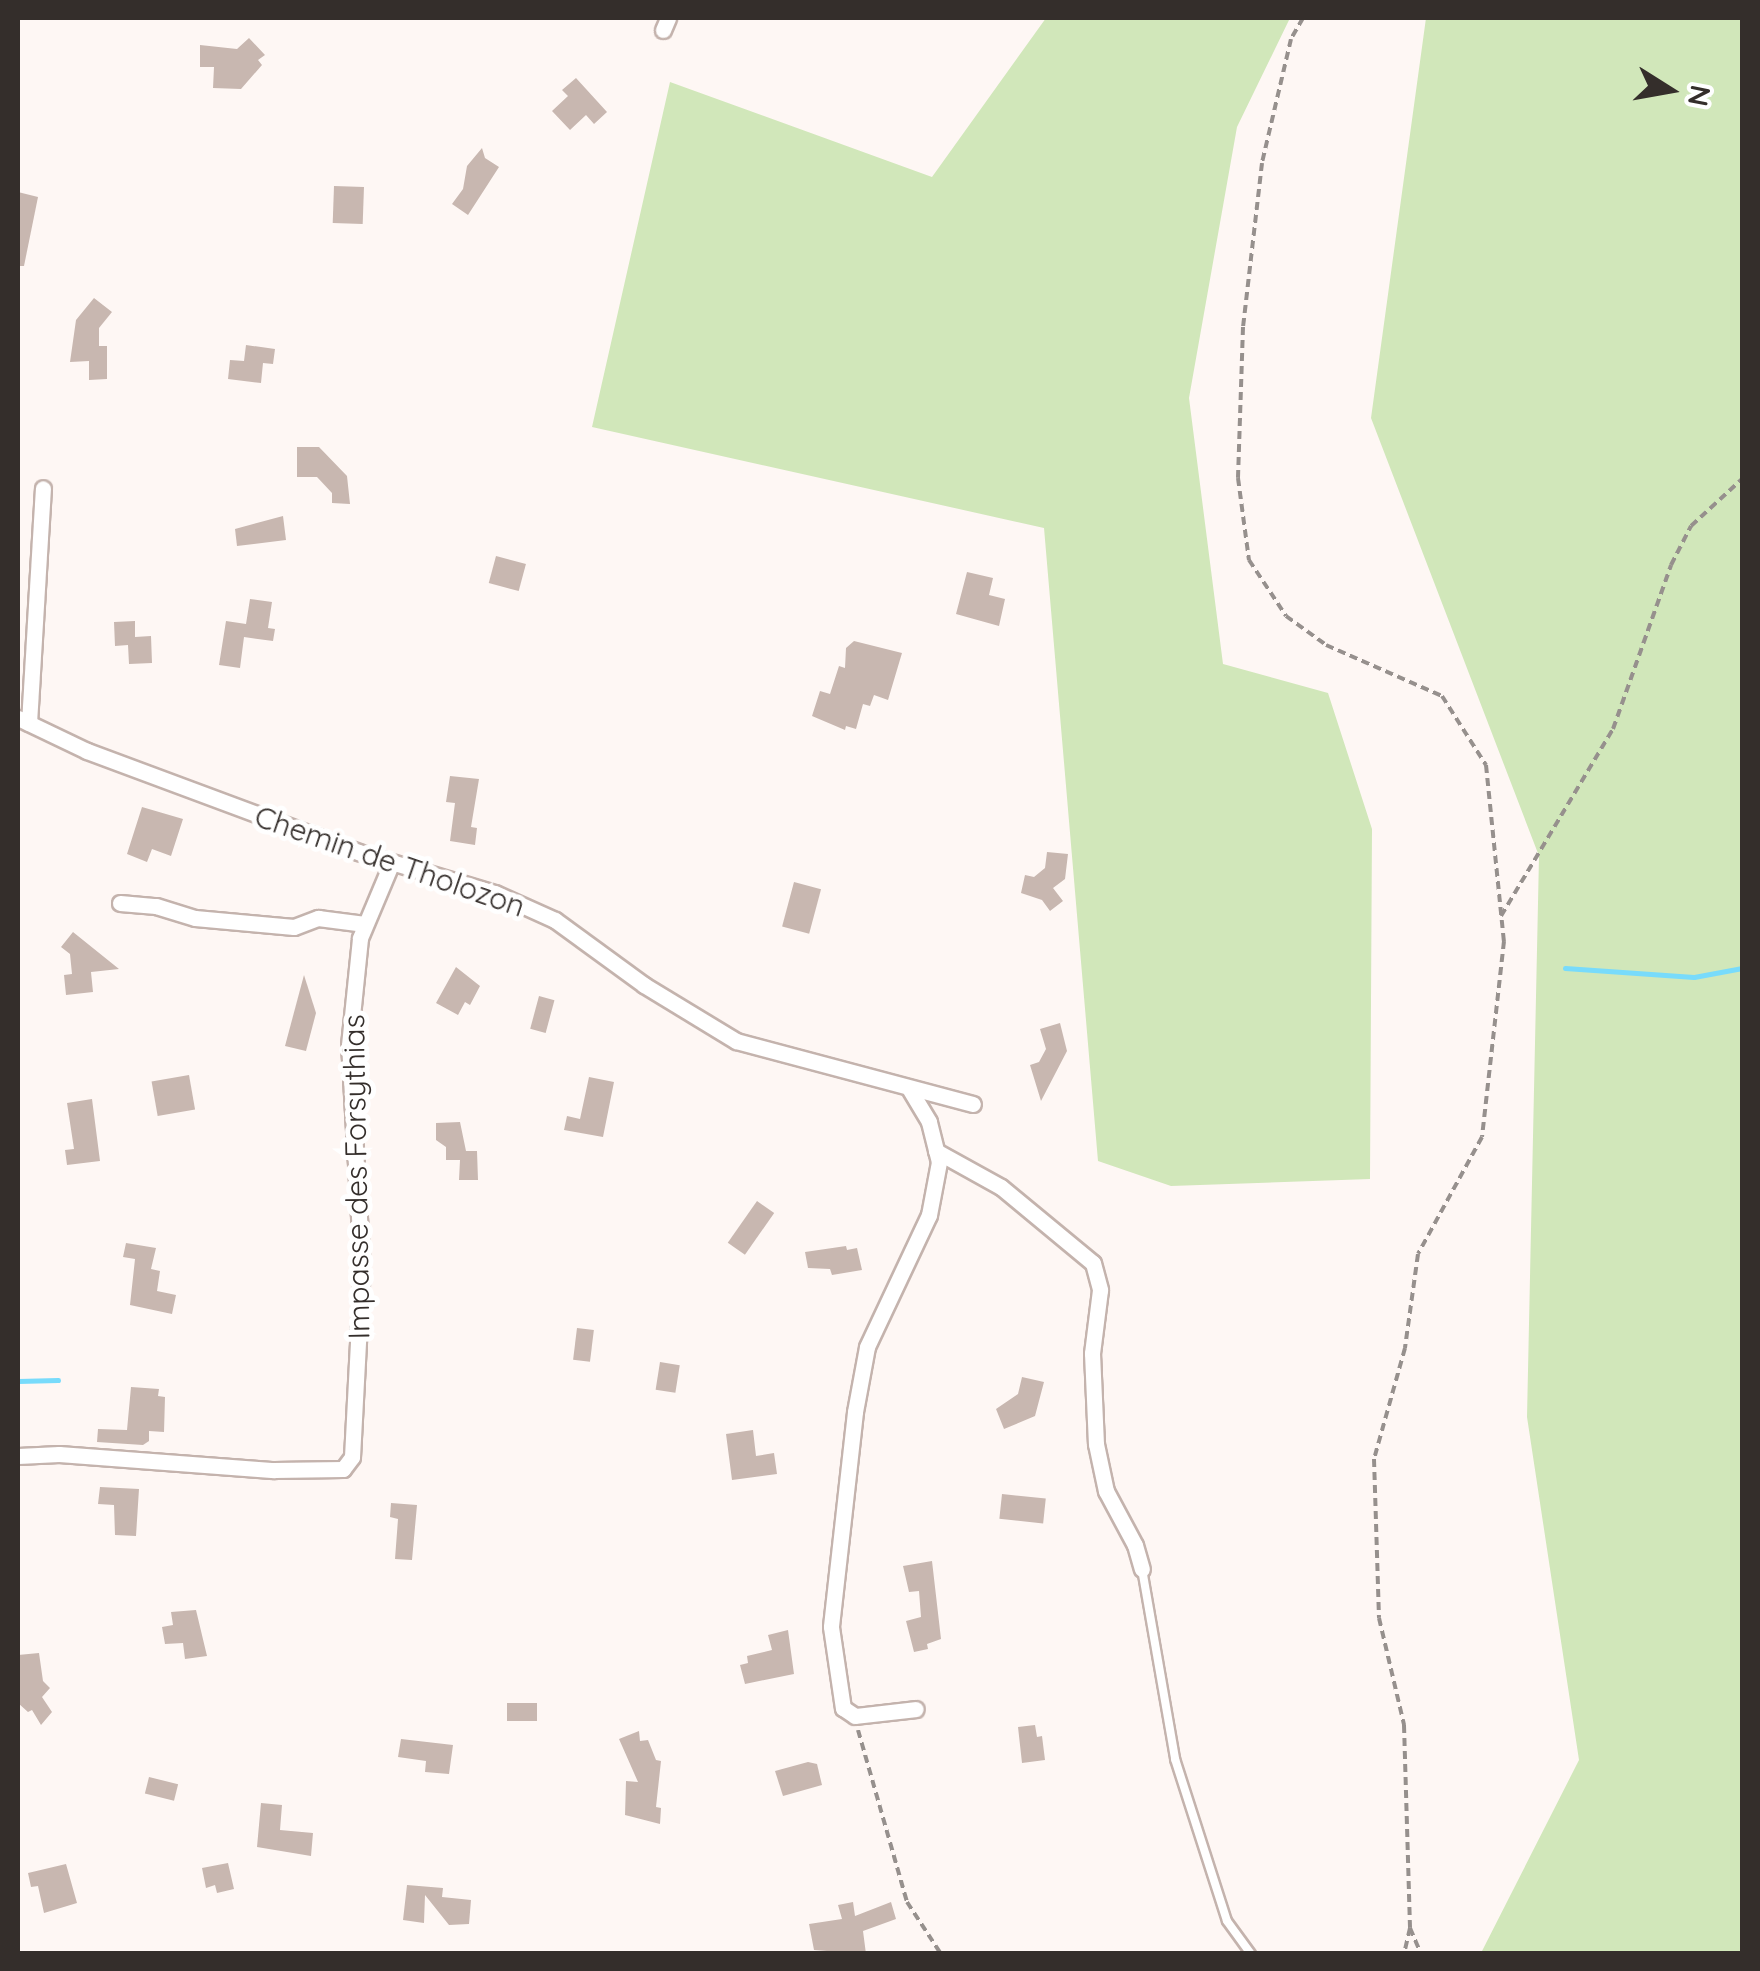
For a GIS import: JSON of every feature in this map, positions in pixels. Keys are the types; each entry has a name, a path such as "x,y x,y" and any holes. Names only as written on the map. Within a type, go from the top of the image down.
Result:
{"street":[{"path":"23,721 43,488"},
{"name":"Chemin de Tholozon","path":"23,721 87,751 392,862 495,893 555,920 644,985 736,1041 973,1104"},
{"name":"Impasse des Forsythias","path":"18,1456 59,1454 274,1470 342,1469 352,1457 362,1269 349,1045 365,924 392,862"},
{"path":"120,903 156,906 195,918 294,927 318,918 365,924"},
{"path":"910,1090 929,1122 939,1162 929,1215 867,1347 855,1412 830,1627 843,1708 854,1716 916,1709"},
{"path":"936,1151 1001,1187 1093,1263 1100,1290 1092,1372 1096,1444 1106,1491 1135,1545 1142,1569"}],"lane":[{"path":"1142,1569 1176,1759 1227,1921 1251,1954"}],"path":[{"path":"1303,18 1291,38 1262,163 1242,327 1238,478 1250,560 1286,616 1326,645 1442,696 1486,764 1504,941 1482,1136 1418,1254 1405,1348 1374,1458 1380,1618 1404,1725 1410,1928 1404,1954"},
{"path":"1501,916 1613,729 1671,565 1691,526 1742,479"},
{"path":"854,1716 878,1815 906,1902 941,1954"},
{"path":"1410,1928 1421,1954"}],"green space":[{"path":"1046,18 1290,18 1237,127 1189,398 1223,664 1328,693 1372,829 1370,1179 1171,1186 1098,1161 1044,528 592,427 670,82 932,177"},
{"path":"1426,18 1742,18 1742,1953 1481,1953 1579,1760 1527,1417 1539,856 1371,418"}],"building":[{"path":"249,38 265,55 258,60 262,65 241,89 213,88 214,67 200,67 200,45 237,49"},
{"path":"576,78 607,112 594,124 586,115 570,130 552,111 568,96 562,90"},
{"path":"482,148 485,158 499,167 468,215 452,204 463,189 467,166"},
{"path":"334,186 364,187 363,224 333,223"},
{"path":"18,192 38,197 24,266 18,266"},
{"path":"94,298 112,312 99,328 99,346 107,346 107,379 89,380 89,361 70,362 76,320"},
{"path":"246,345 275,349 273,364 263,363 261,383 228,379 230,360 244,361"},
{"path":"297,447 319,447 347,476 350,504 332,503 332,493 317,477 297,477"},
{"path":"283,516 286,540 237,546 235,529"},
{"path":"496,556 526,564 519,591 489,583"},
{"path":"967,572 993,578 989,595 1005,599 999,626 956,614"},
{"path":"250,599 272,602 268,628 275,629 273,641 244,637 240,668 219,665 226,621 246,624"},
{"path":"135,621 135,637 151,636 152,663 129,664 128,645 115,646 114,622"},
{"path":"854,641 902,653 888,700 874,695 870,706 863,704 856,729 846,726 845,730 812,716 820,691 830,694 839,666 845,668 846,648"},
{"path":"450,776 479,779 471,827 477,828 475,845 450,841 455,803 446,802"},
{"path":"142,807 183,819 171,856 152,849 147,862 127,854"},
{"path":"1047,852 1068,854 1065,879 1053,888 1063,901 1050,911 1042,900 1021,893 1025,875 1034,877 1045,868"},
{"path":"794,882 821,889 809,934 782,926"},
{"path":"73,932 119,969 91,972 93,992 66,995 64,975 72,974 70,954 61,947"},
{"path":"456,967 480,986 470,1005 465,1002 458,1015 436,1003"},
{"path":"304,975 316,1013 306,1051 285,1046"},
{"path":"539,996 554,1000 546,1033 530,1029"},
{"path":"1060,1023 1067,1051 1041,1101 1030,1065 1039,1062 1046,1049 1040,1029"},
{"path":"189,1075 195,1109 158,1116 152,1082"},
{"path":"589,1077 614,1082 603,1137 564,1130 567,1116 580,1119"},
{"path":"92,1099 100,1161 67,1165 65,1150 74,1149 67,1103"},
{"path":"460,1122 466,1151 477,1151 478,1180 459,1180 460,1160 446,1160 446,1147 436,1140 436,1123"},
{"path":"757,1201 774,1213 745,1255 728,1243"},
{"path":"126,1243 156,1248 151,1269 160,1271 157,1291 176,1295 172,1314 130,1305 135,1259 123,1257"},
{"path":"846,1246 847,1250 857,1248 862,1270 832,1275 830,1269 808,1268 805,1252"},
{"path":"577,1328 594,1330 590,1362 573,1360"},
{"path":"660,1362 680,1365 675,1393 656,1390"},
{"path":"1022,1377 1044,1382 1035,1416 1004,1429 996,1409 1018,1394"},
{"path":"131,1387 159,1389 158,1396 165,1397 164,1432 149,1431 149,1441 143,1445 97,1442 98,1429 127,1430"},
{"path":"753,1430 756,1456 774,1453 777,1474 732,1480 726,1434"},
{"path":"100,1487 139,1489 136,1536 115,1535 114,1505 98,1504"},
{"path":"1002,1494 1046,1499 1043,1523 999,1519"},
{"path":"391,1503 417,1505 412,1560 395,1559 398,1519 390,1517"},
{"path":"932,1561 941,1639 927,1644 928,1649 914,1652 906,1621 921,1617 919,1591 909,1592 903,1566"},
{"path":"196,1610 207,1656 185,1659 183,1643 165,1644 162,1627 173,1625 171,1612"},
{"path":"788,1630 794,1674 745,1684 740,1665 748,1663 747,1656 772,1650 768,1635"},
{"path":"39,1653 43,1681 50,1688 42,1697 52,1712 41,1725 32,1710 28,1712 18,1703 18,1655"},
{"path":"507,1703 537,1703 537,1721 507,1721"},
{"path":"1035,1725 1037,1737 1042,1736 1045,1760 1022,1763 1018,1727"},
{"path":"639,1731 640,1741 648,1740 656,1760 661,1761 656,1807 661,1808 660,1824 625,1815 626,1781 638,1782 619,1739"},
{"path":"401,1739 453,1745 449,1774 425,1772 426,1761 398,1757"},
{"path":"808,1762 817,1764 822,1785 783,1796 775,1771"},
{"path":"149,1777 178,1784 174,1801 145,1793"},
{"path":"261,1803 282,1805 280,1830 313,1833 311,1856 257,1847"},
{"path":"228,1863 234,1889 217,1893 215,1885 206,1888 202,1868"},
{"path":"66,1864 77,1903 44,1913 38,1886 31,1887 28,1873"},
{"path":"407,1885 443,1888 442,1897 471,1900 469,1924 449,1925 425,1895 424,1923 403,1920"},
{"path":"853,1902 855,1916 891,1902 896,1919 863,1931 866,1954 814,1950 809,1924 842,1919 838,1905"}],"waterway":[{"path":"1565,968 1694,977 1742,968"},
{"path":"18,1381 58,1380"}]}
